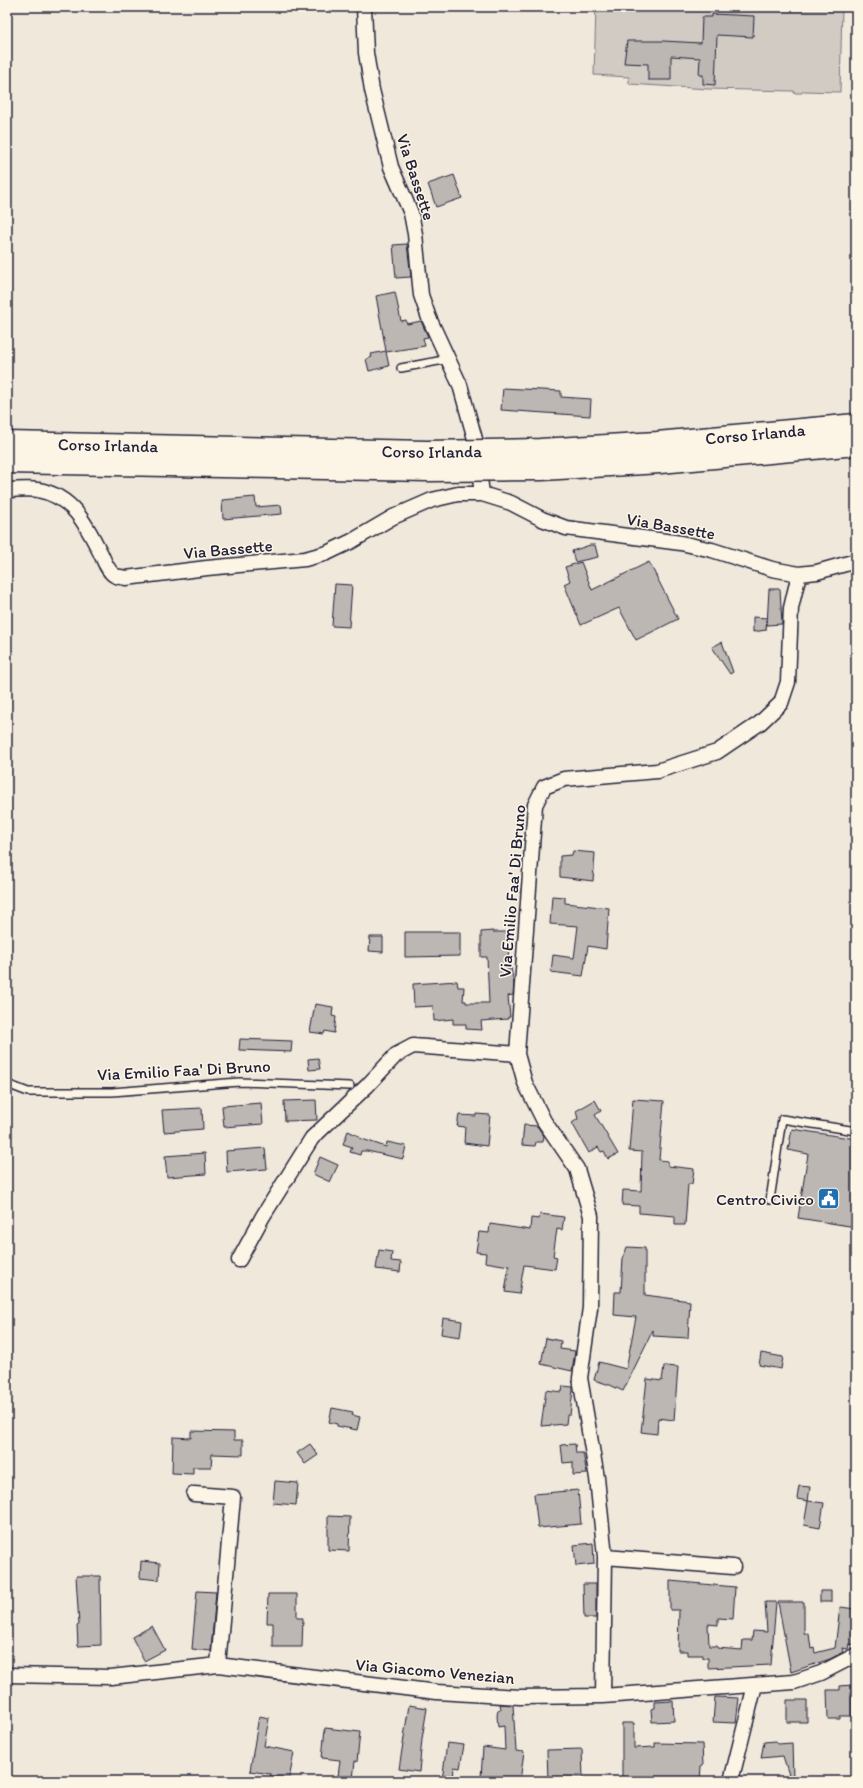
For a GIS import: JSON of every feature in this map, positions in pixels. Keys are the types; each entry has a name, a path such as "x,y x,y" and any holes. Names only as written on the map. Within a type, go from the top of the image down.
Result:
{"highway":[{"name":"Corso Irlanda","path":"7,443 419,452 540,450 657,443 856,425"},
{"name":"Corso Irlanda","path":"7,462 420,470 542,469 660,462 856,444"}],"street":[{"name":"Via Bassette","path":"364,7 366,53 372,90 391,167 411,213 415,234 421,295 429,318 460,385 475,439 482,494"},
{"name":"Via Bassette","path":"7,490 42,491 58,498 74,509 90,531 108,568 114,575 126,578 207,568 305,559 327,553 352,541 393,517 432,500 458,494 482,494 511,503 542,519 566,528 681,542 712,550 772,570 799,574 817,572 856,561"},
{"name":"Via Emilio Faa' Di Bruno","path":"603,1696 605,1557 597,1478 580,1378 590,1308 591,1216 577,1169 544,1121 525,1083 517,1054 535,805 544,787 564,779 657,771 717,752 760,722 781,703 788,682 791,608 799,574"},
{"path":"239,1260 263,1216 312,1138 396,1055 413,1046 517,1054"},
{"name":"Via Emilio Faa' Di Bruno","path":"350,1086 366,1086"},
{"path":"194,1494 232,1498 218,1665"},
{"path":"605,1557 733,1567"},
{"name":"Via Giacomo Venezian","path":"7,1675 111,1677 218,1665 437,1692 520,1697 603,1696 794,1682 821,1673 856,1655"},
{"path":"731,1781 755,1685"}],"lane":[{"path":"400,368 449,359"},
{"name":"Via Emilio Faa' Di Bruno","path":"7,1084 28,1092 112,1092 239,1082 350,1086"},
{"path":"770,1200 782,1119 856,1131"}],"shaded area":[{"path":"596,7 842,7 840,92 803,91 802,93 794,93 794,91 708,89 629,84 629,77 594,75"}],"building":[{"path":"712,14 754,16 753,37 717,35 715,85 703,84 703,75 699,75 700,58 671,56 671,80 648,80 648,64 624,63 627,41 701,43 702,17 712,17"},
{"path":"454,175 462,198 436,207 428,184"},
{"path":"407,244 411,277 396,278 393,245"},
{"path":"395,292 401,321 406,320 407,324 421,321 428,337 423,338 425,346 386,352 389,366 369,371 366,359 372,357 371,354 386,351 376,296"},
{"path":"503,388 561,391 561,397 591,399 590,416 501,410"},
{"path":"255,497 256,507 281,505 282,514 223,519 222,500"},
{"path":"590,545 595,545 598,557 575,562 572,551"},
{"path":"581,562 592,590 649,562 678,619 636,640 619,608 581,625 564,584 570,581 565,567"},
{"path":"335,584 352,585 349,627 332,626"},
{"path":"769,589 780,589 782,624 767,625"},
{"path":"753,617 767,618 766,630 753,632"},
{"path":"722,642 733,672 730,674 712,647"},
{"path":"573,851 595,853 593,881 560,877 560,856 572,855"},
{"path":"552,896 565,897 565,903 609,908 606,949 588,946 583,976 551,972 553,955 574,958 578,926 550,924"},
{"path":"405,932 460,932 460,956 405,957"},
{"path":"481,932 509,932 508,969 511,968 514,984 513,995 508,996 510,1017 508,1017 508,1019 481,1021 482,1030 466,1029 466,1024 453,1024 453,1019 434,1021 433,1006 414,1007 413,984 457,981 458,987 464,987 463,1001 466,1001 466,1003 489,1003 487,957 481,957"},
{"path":"370,937 383,937 383,952 369,951"},
{"path":"315,1004 333,1007 332,1016 336,1017 334,1033 325,1031 324,1034 310,1032"},
{"path":"240,1039 292,1041 291,1052 239,1050"},
{"path":"318,1058 320,1069 309,1070 308,1059"},
{"path":"633,1099 664,1101 659,1160 668,1161 668,1166 694,1169 692,1184 688,1184 685,1225 675,1225 675,1216 639,1213 639,1206 622,1205 623,1190 641,1191 642,1152 629,1151"},
{"path":"316,1100 317,1120 285,1121 284,1101"},
{"path":"595,1100 601,1111 595,1115 618,1154 608,1159 604,1151 601,1152 598,1147 589,1153 572,1123 578,1119 576,1111"},
{"path":"261,1103 263,1124 224,1127 222,1106"},
{"path":"202,1108 203,1129 164,1132 162,1110"},
{"path":"476,1114 490,1115 487,1146 464,1143 465,1127 457,1126 459,1115 476,1116"},
{"path":"524,1125 537,1126 544,1136 543,1142 536,1142 535,1146 522,1145"},
{"path":"792,1129 856,1139 856,1227 798,1218 808,1154 788,1150"},
{"path":"348,1131 359,1136 359,1138 386,1147 387,1142 406,1146 403,1159 367,1151 361,1151 360,1155 350,1152 352,1147 343,1144"},
{"path":"265,1148 267,1169 227,1172 226,1151"},
{"path":"205,1153 206,1174 167,1177 165,1156"},
{"path":"320,1157 338,1165 330,1182 313,1174"},
{"path":"540,1214 564,1217 562,1230 557,1229 553,1256 557,1257 555,1269 524,1265 519,1294 505,1292 509,1266 485,1262 486,1253 476,1252 479,1232 489,1233 490,1224 530,1230 531,1218 539,1219"},
{"path":"627,1247 645,1248 645,1295 690,1301 688,1338 653,1336 653,1330 623,1391 594,1380 599,1362 626,1369 636,1317 614,1315 615,1292 621,1292 623,1258"},
{"path":"379,1250 392,1252 391,1261 401,1262 400,1272 376,1269"},
{"path":"443,1318 462,1321 460,1337 441,1334"},
{"path":"546,1338 561,1341 560,1349 575,1351 572,1371 541,1364"},
{"path":"761,1353 783,1357 781,1369 759,1365"},
{"path":"664,1366 678,1367 674,1420 658,1418 657,1434 641,1432 647,1379 662,1381"},
{"path":"563,1386 573,1387 570,1415 567,1415 566,1424 541,1426 546,1390 562,1392"},
{"path":"332,1408 353,1412 352,1415 360,1417 357,1430 337,1426 337,1424 329,1422"},
{"path":"191,1431 234,1432 234,1440 243,1440 243,1455 212,1454 211,1467 193,1467 193,1474 172,1473 173,1437 191,1438"},
{"path":"310,1444 318,1455 305,1464 297,1453"},
{"path":"575,1444 576,1453 583,1453 587,1474 573,1475 573,1462 563,1463 561,1445"},
{"path":"275,1481 298,1483 296,1505 273,1503"},
{"path":"799,1486 810,1487 808,1501 797,1499"},
{"path":"578,1490 581,1524 538,1528 534,1494"},
{"path":"808,1501 824,1503 820,1528 804,1525"},
{"path":"328,1516 350,1517 349,1551 328,1550"},
{"path":"593,1543 594,1564 576,1566 574,1545"},
{"path":"141,1561 160,1563 159,1580 140,1578"},
{"path":"76,1576 100,1576 101,1645 78,1646 77,1625 79,1625"},
{"path":"670,1581 735,1587 733,1619 718,1618 718,1625 708,1624 709,1646 717,1646 717,1648 742,1650 743,1640 752,1640 753,1631 767,1632 765,1602 776,1602 771,1665 708,1668 708,1658 703,1658 703,1655 687,1655 687,1651 678,1651 679,1610 670,1610"},
{"path":"583,1584 596,1584 596,1618 584,1618"},
{"path":"197,1591 216,1592 211,1651 192,1649"},
{"path":"820,1591 831,1591 831,1602 820,1602"},
{"path":"268,1594 297,1594 297,1618 303,1618 302,1647 273,1647 273,1623 267,1623"},
{"path":"778,1602 804,1602 804,1634 809,1634 811,1649 814,1648 815,1653 835,1648 840,1607 856,1609 856,1634 854,1634 853,1645 849,1644 848,1649 842,1648 843,1652 830,1659 791,1672"},
{"path":"152,1626 165,1650 144,1661 132,1637"},
{"path":"852,1685 852,1716 840,1716 840,1719 828,1719 827,1690 840,1690 840,1686"},
{"path":"715,1697 739,1698 736,1723 713,1722"},
{"path":"787,1700 807,1700 807,1722 787,1722"},
{"path":"673,1701 674,1721 652,1722 651,1709 655,1708 655,1702"},
{"path":"500,1704 513,1705 516,1751 524,1752 520,1781 481,1778 483,1747 505,1750 504,1726 498,1727 497,1716 498,1710 501,1709"},
{"path":"409,1705 427,1708 419,1772 399,1769"},
{"path":"259,1716 269,1718 264,1746 294,1752 289,1780 270,1776 271,1774 250,1771"},
{"path":"622,1723 634,1723 634,1748 655,1747 655,1743 702,1744 703,1765 701,1766 700,1781 622,1781"},
{"path":"325,1728 360,1732 357,1762 355,1761 353,1779 338,1777 340,1760 322,1758"},
{"path":"776,1741 778,1744 792,1743 793,1778 790,1778 783,1756 761,1758 764,1742"},
{"path":"447,1743 464,1745 460,1768 454,1767 453,1781 442,1781"},
{"path":"582,1749 583,1779 548,1780 547,1750"}],"place":[{"name":"Centro Civico","path":"829,1199"}]}
